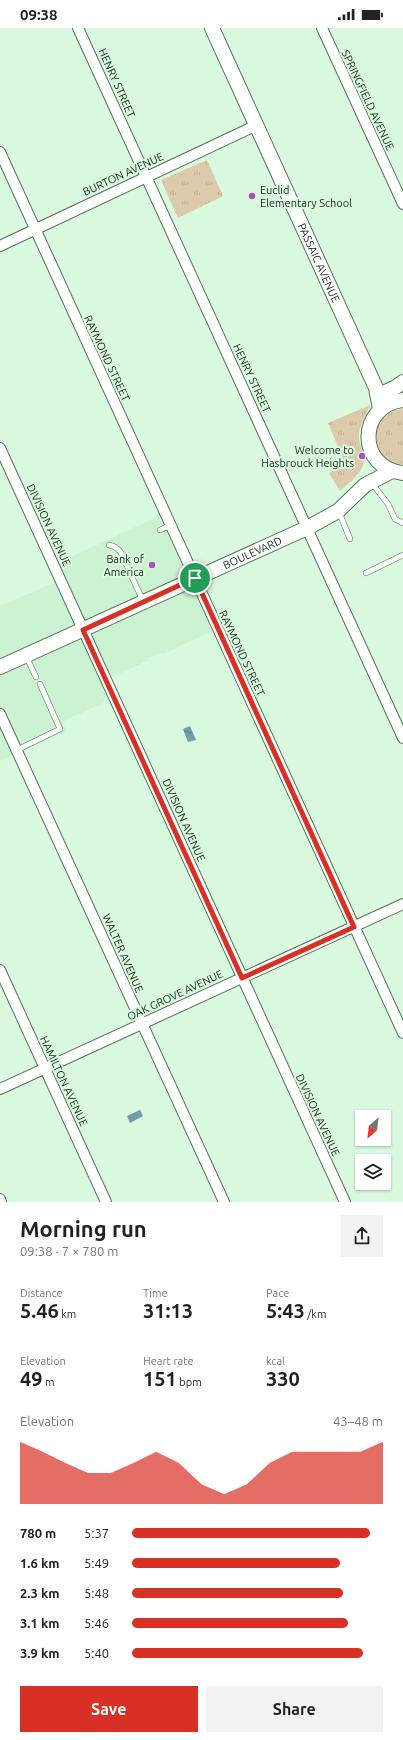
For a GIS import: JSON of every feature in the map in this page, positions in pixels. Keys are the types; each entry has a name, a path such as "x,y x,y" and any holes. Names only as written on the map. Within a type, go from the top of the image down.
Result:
{"street":[{"name":"HENRY STREET","path":"78,28 403,738"},
{"name":"PASSAIC AVENUE","path":"212,28 386,399"},
{"name":"SPRINGFIELD AVENUE","path":"322,28 403,204"},
{"name":"BURTON AVENUE","path":"0,246 257,125"},
{"name":"RAYMOND STREET","path":"0,152 403,1033"},
{"path":"397,472 382,467 376,458 370,448 369,427 386,399 403,382"},
{"name":"DIVISION AVENUE","path":"0,448 345,1202"},
{"name":"BOULEVARD","path":"368,483 376,458"},
{"name":"BOULEVARD","path":"0,667 307,528 338,511 368,483 397,472"},
{"name":"WALTER AVENUE","path":"0,714 4,730 17,750 224,1202"},
{"name":"OAK GROVE AVENUE","path":"0,1089 403,904"},
{"name":"HAMILTON AVENUE","path":"0,970 106,1202"}],"lane":[{"path":"368,483 388,504 395,519 403,523"},
{"path":"338,511 350,539"},
{"path":"160,530 171,525"},
{"path":"109,545 114,546 120,551 144,602"},
{"path":"366,573 403,555"},
{"path":"26,656 36,677"},
{"path":"17,750 60,729 40,684"}],"shaded area":[{"path":"159,516 212,631 163,654 161,653 148,658 149,660 112,677 103,703 62,722 66,731 0,761 0,606 54,583 60,562"}],"green space":[{"path":"207,160 223,196 178,218 161,180"},
{"path":"370,405 359,433 364,462 360,472 340,491 329,473 345,463 328,423"},
{"path":"403,409 403,464 392,461 383,455 378,446 377,437 378,427 383,419 392,412"}],"water":[{"path":"190,726 196,740 188,742 183,729"},
{"path":"140,1110 143,1116 130,1123 127,1116"}],"place":[{"name":"Euclid Elementary School","path":"252,196"},
{"name":"Welcome to Hasbrouck Heights","path":"362,456"},
{"name":"Bank of America","path":"152,565"}],"route":[{"path":"195,578 354,927 242,978 83,630 195,578"}]}
